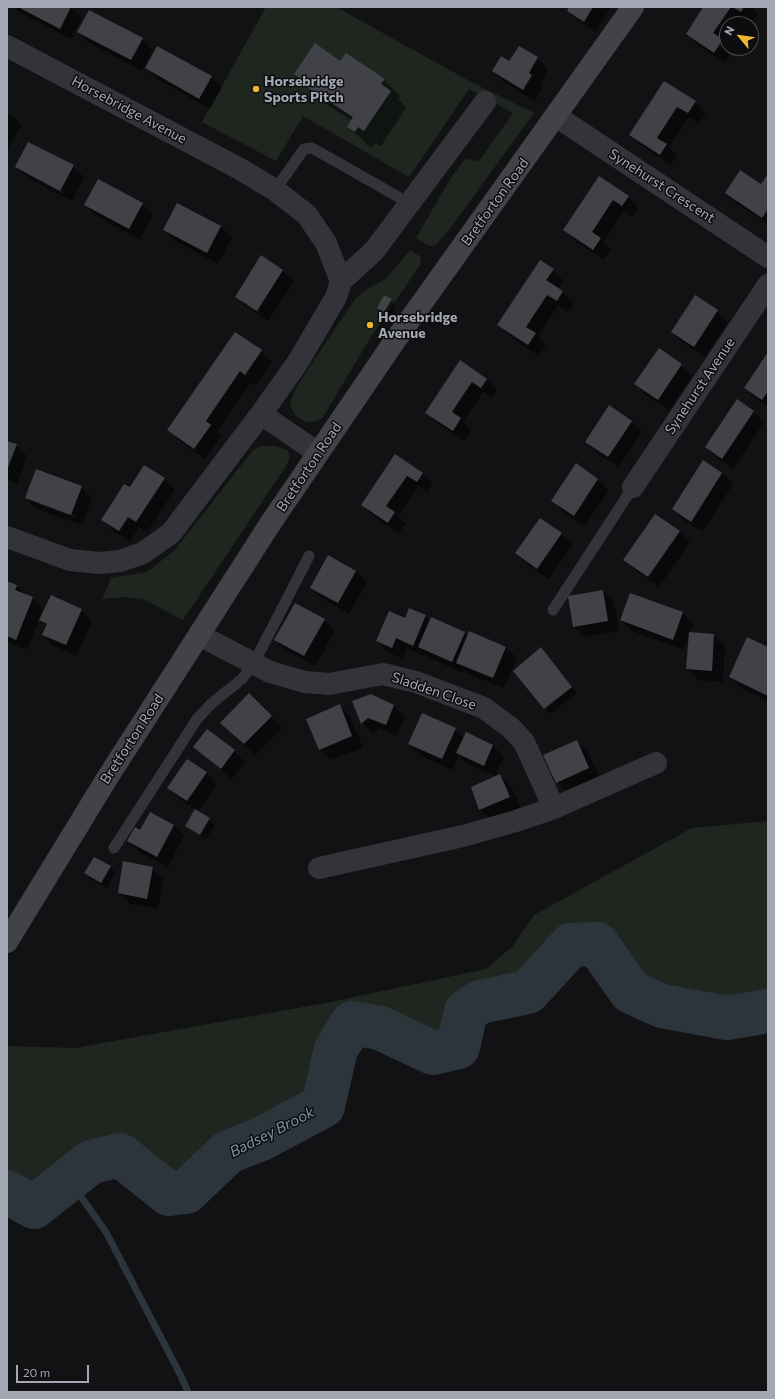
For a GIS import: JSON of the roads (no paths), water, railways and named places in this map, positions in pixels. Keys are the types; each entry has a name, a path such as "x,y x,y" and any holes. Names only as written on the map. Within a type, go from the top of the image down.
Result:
{"main road":[{"name":"Bretforton Road","path":"7,942 106,780 318,453 394,342 633,7"}],"street":[{"name":"Horsebridge Avenue","path":"7,46 240,169 275,190 307,215 326,243 341,281"},
{"path":"7,537 70,560 99,563 120,561 143,554 171,533 261,414 298,362 336,297 341,281 374,251 485,102"},
{"name":"Synehurst Crescent","path":"556,116 768,256"},
{"name":"Synehurst Avenue","path":"633,487 768,285"},
{"path":"261,414 318,453"},
{"name":"Sladden Close","path":"199,635 270,672 305,682 329,684 383,674 416,682 484,708 511,728 524,742 554,808"},
{"path":"319,868 463,836 516,821 554,808 656,763"}],"lane":[{"path":"275,190 304,149 312,148 409,203"},
{"path":"553,610 633,487"},
{"path":"114,848 197,719 211,704 242,679 254,663 309,556"}],"waterway":[{"name":"Badsey Brook","path":"7,1192 34,1207 91,1162 120,1155 169,1194 186,1192 228,1152 261,1139 323,1106 336,1049 352,1023 380,1028 433,1053 458,1047 466,1011 480,1002 528,992 571,945 597,944 631,992 662,1006 727,1018 768,1011"},
{"path":"69,1180 106,1232 188,1392"}],"place":[{"name":"Horsebridge Sports Pitch","path":"256,89"},
{"name":"Horsebridge Avenue","path":"370,325"}]}
